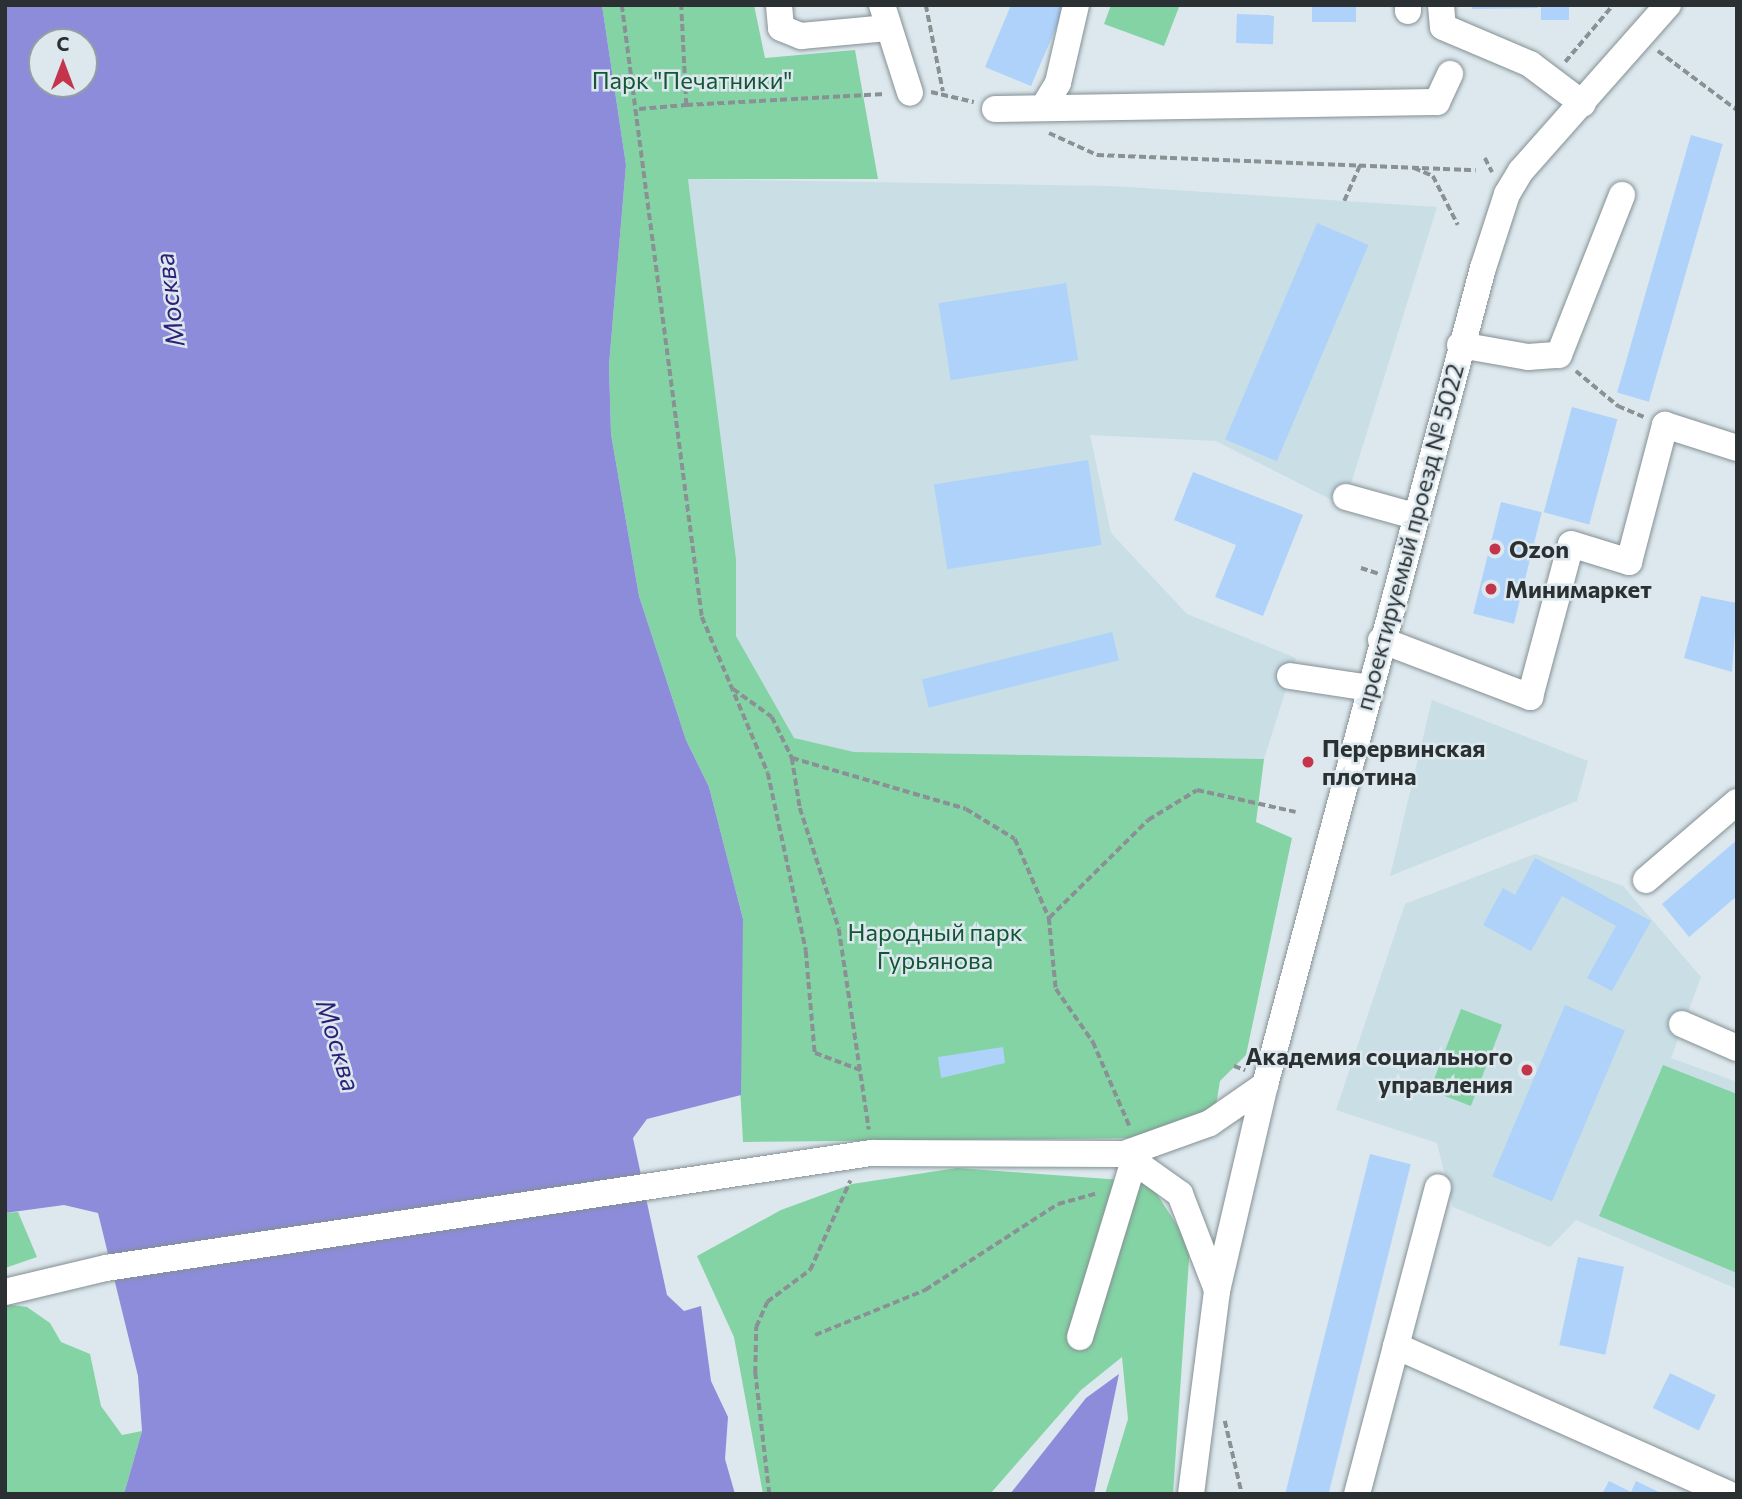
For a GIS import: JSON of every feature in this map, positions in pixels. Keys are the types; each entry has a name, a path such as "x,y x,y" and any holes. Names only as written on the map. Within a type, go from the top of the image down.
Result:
{"street":[{"path":"779,5 781,28 801,36 885,17 910,93"},
{"path":"1044,120 1058,83 1076,5"},
{"path":"1441,5 1443,27 1551,80 1583,104"},
{"name":"проектируемый проезд № 5022","path":"1191,1494 1217,1291 1265,1085 1460,345 1507,194 1668,5"},
{"path":"995,108 1044,120 1437,102 1450,74"},
{"path":"1460,345 1528,357 1559,355 1622,195"},
{"path":"1381,640 1530,697 1571,544 1629,562 1665,425 1737,448"},
{"path":"1346,497 1414,516"},
{"path":"1290,676 1369,688"},
{"path":"1646,880 1737,802"},
{"path":"1682,1024 1737,1048"},
{"path":"5,1292 106,1268 646,1182 864,1154 1130,1158 1210,1123 1265,1085"},
{"path":"1130,1158 1180,1194 1217,1291"},
{"path":"1080,1337 1130,1158"},
{"path":"1357,1494 1438,1187"},
{"path":"1396,1346 1728,1494"}],"path":[{"path":"622,5 639,109 702,617 768,773 806,951 815,1053 863,1071"},
{"path":"681,5 686,105"},
{"path":"926,5 943,92"},
{"path":"1551,80 1613,5"},
{"path":"1640,38 1737,110"},
{"path":"639,109 943,92 995,108"},
{"path":"1044,120 1097,155 1476,170"},
{"path":"1344,201 1360,165"},
{"path":"1412,167 1433,176 1458,225"},
{"path":"1559,355 1618,406 1665,425"},
{"path":"732,687 772,717 792,758 800,808 839,929 863,1071 864,1154 824,1247 810,1270 767,1303 756,1327 755,1373 769,1494"},
{"path":"792,758 976,815 1014,839 1049,918 1056,989 1093,1042 1130,1158 925,1290 815,1335"},
{"path":"1049,918 1148,820 1197,790 1296,813"},
{"path":"1224,1415 1242,1494"}],"shaded area":[{"path":"688,179 1111,186 1437,207 1344,506 1216,441 1090,435 1111,533 1187,614 1296,658 1264,759 854,752 792,738 736,636 736,559"},
{"path":"1432,700 1588,761 1577,801 1390,876"},
{"name":"Академия социального управления","path":"1535,854 1623,886 1701,977 1671,1058 1737,1082 1737,1289 1576,1220 1550,1247 1453,1207 1437,1143 1336,1110 1405,904"}],"green space":[{"name":"Народный парк Гурьянова","path":"602,5 754,5 765,58 855,50 878,179 688,179 736,559 736,636 794,738 854,752 1264,759 1256,822 1292,838 1246,1055 1220,1081 1216,1105 1158,1138 743,1142 737,1031 743,919 709,787 686,740 639,596 611,434 609,365 626,165"},
{"path":"1111,5 1179,7 1164,46 1104,24"},
{"path":"1461,1009 1502,1025 1471,1106 1430,1090"},
{"path":"1663,1065 1737,1094 1737,1273 1599,1216"},
{"path":"957,1168 1149,1182 1190,1245 1173,1494 1105,1494 1128,1419 1122,1357 1081,1390 990,1494 763,1494 734,1337 697,1256 781,1210 852,1184"},
{"path":"18,1212 37,1257 5,1268 5,1213"},
{"path":"5,1304 27,1307 50,1323 61,1342 90,1354 101,1406 122,1435 142,1431 124,1494 5,1494"}],"water":[{"name":"Москва","path":"5,5 602,5 626,165 609,365 611,434 639,596 686,740 709,787 743,919 741,1095 647,1119 633,1138 667,1295 684,1311 701,1306 711,1381 728,1417 725,1459 735,1494 124,1494 142,1431 138,1376 98,1213 64,1205 5,1213"},
{"path":"1119,1374 1094,1494 1010,1494 1086,1398"}],"building":[{"path":"1011,5 1065,7 1031,86 985,67"},
{"path":"1312,5 1356,5 1356,22 1312,22"},
{"path":"1472,5 1538,5 1538,8 1472,9"},
{"path":"1541,5 1569,5 1569,20 1541,20"},
{"path":"1237,14 1274,15 1273,44 1236,43"},
{"path":"1691,135 1723,144 1649,402 1617,393"},
{"path":"1317,223 1369,245 1277,461 1225,439"},
{"path":"1066,283 1078,360 951,380 939,303"},
{"path":"1572,407 1617,419 1589,524 1544,512"},
{"path":"1088,460 1101,545 947,569 934,484"},
{"path":"1193,472 1303,515 1263,616 1215,597 1236,545 1174,520"},
{"path":"1501,502 1542,512 1514,624 1473,614"},
{"path":"1701,596 1737,603 1732,672 1684,658"},
{"path":"1112,632 1119,660 929,708 922,679"},
{"path":"1737,840 1737,896 1689,937 1662,904"},
{"path":"1535,858 1651,921 1612,991 1587,978 1616,926 1562,896 1531,951 1483,925 1503,888 1515,895"},
{"path":"1565,1005 1625,1030 1552,1202 1492,1176"},
{"path":"1003,1047 1005,1063 941,1078 938,1057"},
{"path":"1370,1154 1411,1164 1329,1494 1285,1494"},
{"path":"1578,1257 1624,1267 1605,1355 1559,1345"},
{"path":"1670,1373 1716,1395 1699,1430 1653,1408"},
{"path":"1609,1481 1631,1492 1636,1481 1663,1494 1602,1494"}],"place":[{"name":"Ozon","path":"1495,549"},
{"name":"Минимаркет","path":"1491,589"},
{"name":"Перервинская плотина","path":"1308,762"},
{"name":"Академия социального управления","path":"1527,1070"}],"park label":[{"name":"Парк \"Печатники\"","path":"692,80"}]}
